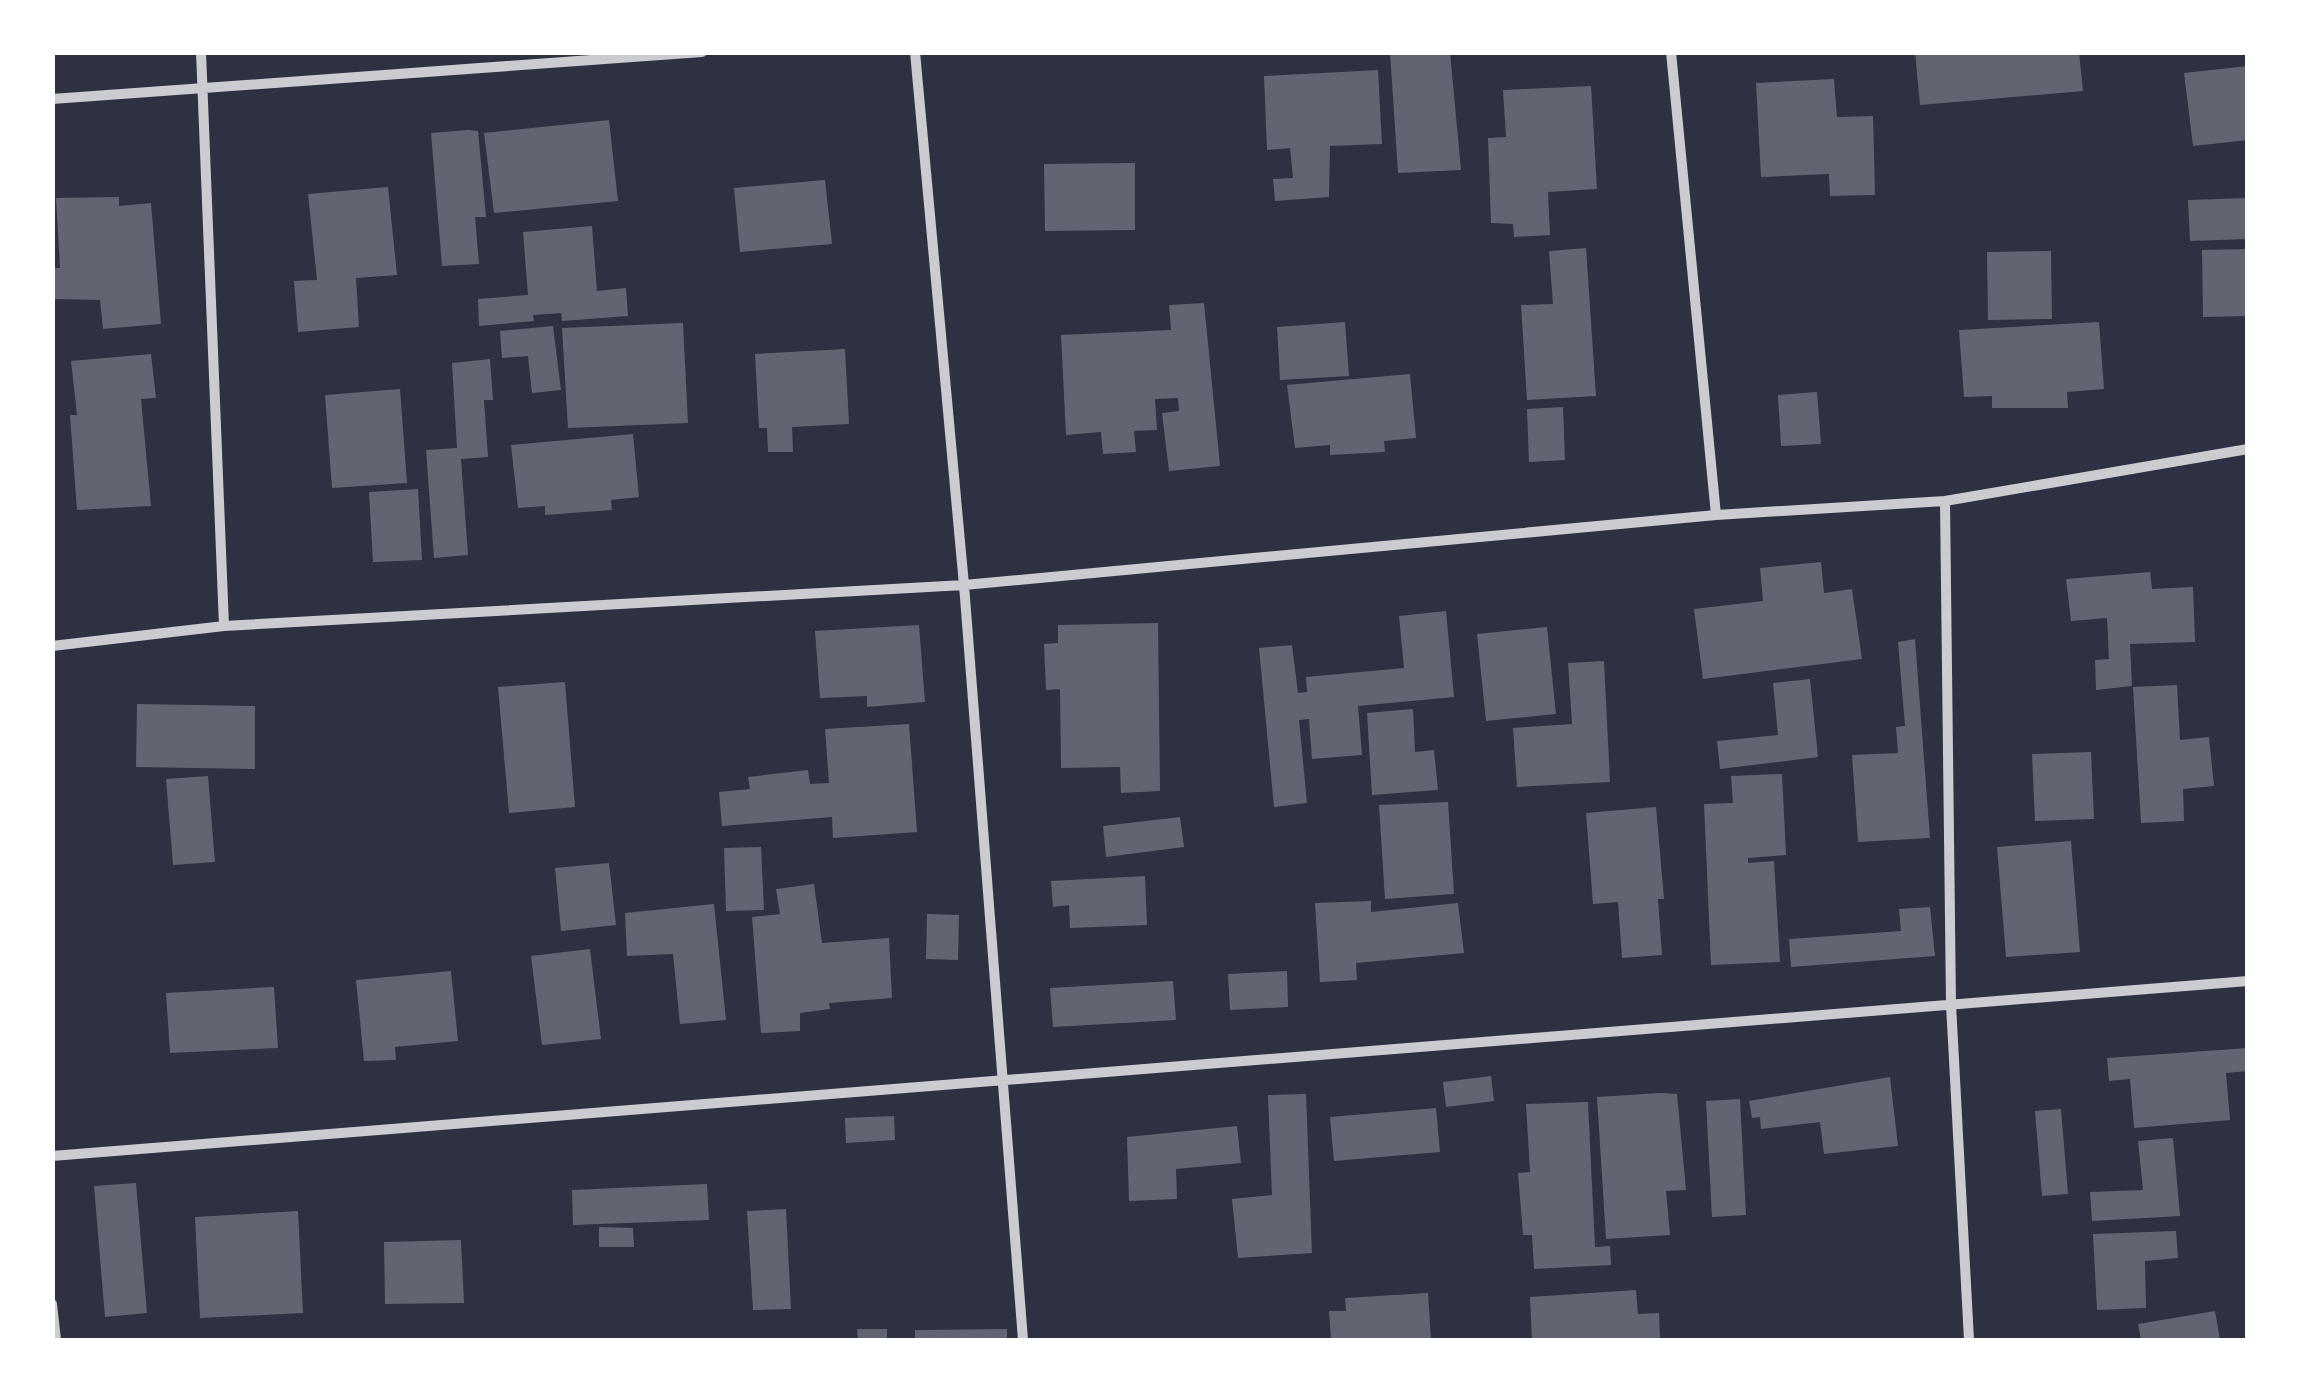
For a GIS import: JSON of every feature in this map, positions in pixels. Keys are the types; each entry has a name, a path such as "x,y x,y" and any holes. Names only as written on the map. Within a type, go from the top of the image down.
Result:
{"street":[{"path":"201,52 224,626"},
{"path":"52,99 702,52"},
{"path":"914,52 964,585 1023,1340"},
{"path":"1671,52 1716,515"},
{"path":"52,646 224,626 964,585 1716,515 1945,502 2248,449"},
{"path":"1945,502 1951,1004 1969,1340"},
{"path":"52,1156 2248,981"},
{"path":"52,1304 56,1340"}],"building":[{"path":"1390,52 1450,52 1461,170 1398,173"},
{"path":"1915,52 2079,52 2083,91 1920,105"},
{"path":"2248,66 2248,140 2193,146 2184,73"},
{"path":"1378,70 1382,144 1330,146 1329,197 1275,201 1273,179 1293,178 1290,148 1267,150 1264,76"},
{"path":"1834,79 1837,117 1873,116 1875,195 1830,196 1829,174 1761,177 1756,83"},
{"path":"1591,86 1597,189 1548,192 1550,235 1514,237 1513,224 1491,223 1488,138 1506,137 1503,90"},
{"path":"609,120 618,201 494,213 484,133"},
{"path":"478,131 486,217 475,217 479,264 442,266 431,133"},
{"path":"1135,163 1135,230 1045,231 1044,164"},
{"path":"825,180 832,244 740,252 734,188"},
{"path":"388,187 397,275 356,278 359,327 298,332 294,281 317,280 308,194"},
{"path":"119,197 119,206 151,203 161,324 103,329 100,300 52,299 52,268 60,268 56,198"},
{"path":"2248,198 2248,239 2190,241 2188,200"},
{"path":"592,226 597,291 626,288 628,316 562,321 561,313 533,315 534,321 479,326 478,299 528,295 523,232"},
{"path":"1586,248 1596,396 1527,400 1521,305 1553,304 1549,251"},
{"path":"2248,249 2248,316 2203,317 2202,250"},
{"path":"2051,251 2052,319 1988,320 1987,252"},
{"path":"1204,303 1220,466 1169,471 1162,413 1179,411 1178,398 1155,399 1157,430 1134,431 1136,452 1103,454 1101,432 1066,435 1061,335 1171,330 1169,305"},
{"path":"1345,322 1349,376 1280,380 1277,327"},
{"path":"2099,322 2104,389 2067,392 2068,408 1992,408 1992,396 1964,397 1959,330"},
{"path":"683,323 688,423 568,428 562,328"},
{"path":"553,326 561,390 532,393 528,356 502,358 500,331"},
{"path":"845,349 849,424 792,427 793,452 768,452 767,428 759,428 755,354"},
{"path":"151,354 156,398 141,399 151,506 77,510 70,415 77,415 71,361"},
{"path":"490,359 493,400 484,400 488,457 461,459 468,555 434,558 426,450 457,448 452,363"},
{"path":"1410,374 1416,438 1384,441 1385,452 1330,455 1330,445 1295,448 1287,385"},
{"path":"400,389 407,483 332,488 325,395"},
{"path":"1817,392 1821,444 1781,446 1778,395"},
{"path":"1563,407 1565,460 1529,462 1527,409"},
{"path":"633,434 639,497 611,500 612,510 545,515 545,506 518,508 511,445"},
{"path":"418,489 422,560 373,562 369,492"},
{"path":"1821,562 1824,593 1852,589 1862,659 1703,679 1694,609 1763,601 1760,568"},
{"path":"2150,572 2152,589 2193,587 2195,642 2130,644 2132,686 2096,690 2095,660 2109,659 2107,618 2071,621 2066,579"},
{"path":"1446,611 1454,697 1358,706 1362,755 1312,759 1309,719 1299,720 1307,803 1274,807 1259,648 1292,645 1298,693 1307,692 1306,677 1404,668 1399,616"},
{"path":"1158,623 1160,791 1121,793 1120,767 1061,768 1060,689 1046,690 1044,644 1058,643 1058,625"},
{"path":"919,625 925,702 867,707 867,696 820,698 815,631"},
{"path":"1547,627 1556,714 1486,721 1477,634"},
{"path":"1915,639 1930,838 1858,842 1852,755 1898,753 1896,727 1905,726 1898,642"},
{"path":"1604,661 1610,782 1517,787 1513,728 1572,724 1568,663"},
{"path":"1810,679 1818,757 1720,769 1717,741 1778,735 1773,683"},
{"path":"565,682 575,807 509,813 498,687"},
{"path":"2177,685 2180,740 2209,737 2214,786 2183,789 2184,821 2141,823 2133,687"},
{"path":"137,704 255,706 255,769 136,767"},
{"path":"1413,709 1415,752 1434,750 1438,790 1372,795 1367,713"},
{"path":"909,724 917,832 833,838 832,817 722,826 719,792 750,789 748,777 808,770 810,784 829,783 825,729"},
{"path":"2091,752 2094,819 2035,821 2032,754"},
{"path":"1782,774 1786,855 1748,858 1748,863 1774,861 1780,962 1711,965 1704,804 1733,803 1731,776"},
{"path":"208,776 215,862 173,865 166,779"},
{"path":"1448,802 1454,894 1385,899 1379,805"},
{"path":"1656,807 1664,899 1658,899 1662,955 1622,958 1618,902 1593,904 1586,813"},
{"path":"1180,817 1184,847 1106,857 1103,826"},
{"path":"2071,841 2080,952 2006,957 1997,847"},
{"path":"761,847 764,910 726,911 724,848"},
{"path":"609,863 616,925 561,931 555,868"},
{"path":"1145,876 1147,925 1070,928 1069,905 1053,907 1051,881"},
{"path":"814,884 822,943 889,938 892,998 829,1003 830,1009 800,1013 800,1031 761,1033 752,917 780,914 776,889"},
{"path":"1371,901 1371,912 1458,903 1464,953 1356,963 1357,980 1320,982 1315,903"},
{"path":"714,904 726,1020 680,1024 673,954 627,956 625,913"},
{"path":"1930,907 1935,956 1791,967 1789,939 1901,931 1899,909"},
{"path":"927,914 959,915 958,960 926,959"},
{"path":"590,949 601,1039 542,1045 531,956"},
{"path":"451,971 458,1041 395,1047 396,1060 364,1061 356,980"},
{"path":"1287,971 1288,1007 1230,1010 1228,974"},
{"path":"1173,981 1176,1020 1053,1027 1050,988"},
{"path":"274,987 278,1048 170,1053 166,993"},
{"path":"2248,1048 2248,1071 2226,1073 2230,1120 2134,1128 2130,1079 2109,1081 2107,1058"},
{"path":"1491,1076 1494,1101 1446,1107 1443,1082"},
{"path":"1890,1077 1898,1146 1824,1154 1820,1122 1761,1129 1760,1117 1752,1118 1749,1101"},
{"path":"1306,1094 1312,1253 1238,1258 1232,1199 1272,1195 1268,1095"},
{"path":"1677,1094 1686,1190 1666,1191 1670,1235 1606,1239 1597,1097"},
{"path":"1740,1099 1746,1215 1712,1217 1706,1101"},
{"path":"1588,1102 1595,1247 1610,1246 1611,1265 1534,1269 1532,1235 1523,1235 1518,1173 1530,1172 1526,1104"},
{"path":"1436,1108 1440,1152 1334,1161 1330,1117"},
{"path":"2061,1109 2068,1194 2042,1196 2035,1111"},
{"path":"894,1116 895,1140 846,1143 845,1118"},
{"path":"1237,1126 1241,1163 1176,1169 1177,1199 1129,1201 1127,1137"},
{"path":"2173,1138 2180,1216 2092,1221 2090,1192 2143,1190 2138,1141"},
{"path":"136,1183 147,1313 105,1317 94,1186"},
{"path":"707,1184 709,1220 573,1225 572,1190"},
{"path":"786,1209 791,1309 753,1310 747,1211"},
{"path":"298,1211 303,1313 200,1318 195,1217"},
{"path":"599,1227 633,1228 634,1247 599,1247"},
{"path":"2176,1231 2178,1258 2145,1261 2146,1308 2097,1310 2093,1234"},
{"path":"461,1240 464,1303 385,1304 384,1242"},
{"path":"1636,1290 1638,1314 1659,1313 1660,1340 1532,1340 1530,1297"},
{"path":"1428,1293 1431,1340 1331,1340 1329,1311 1346,1311 1345,1298"},
{"path":"2215,1311 2220,1340 2141,1340 2138,1324"},
{"path":"857,1329 887,1329 887,1340 858,1340"},
{"path":"1007,1329 1007,1340 915,1340 915,1330"}]}
